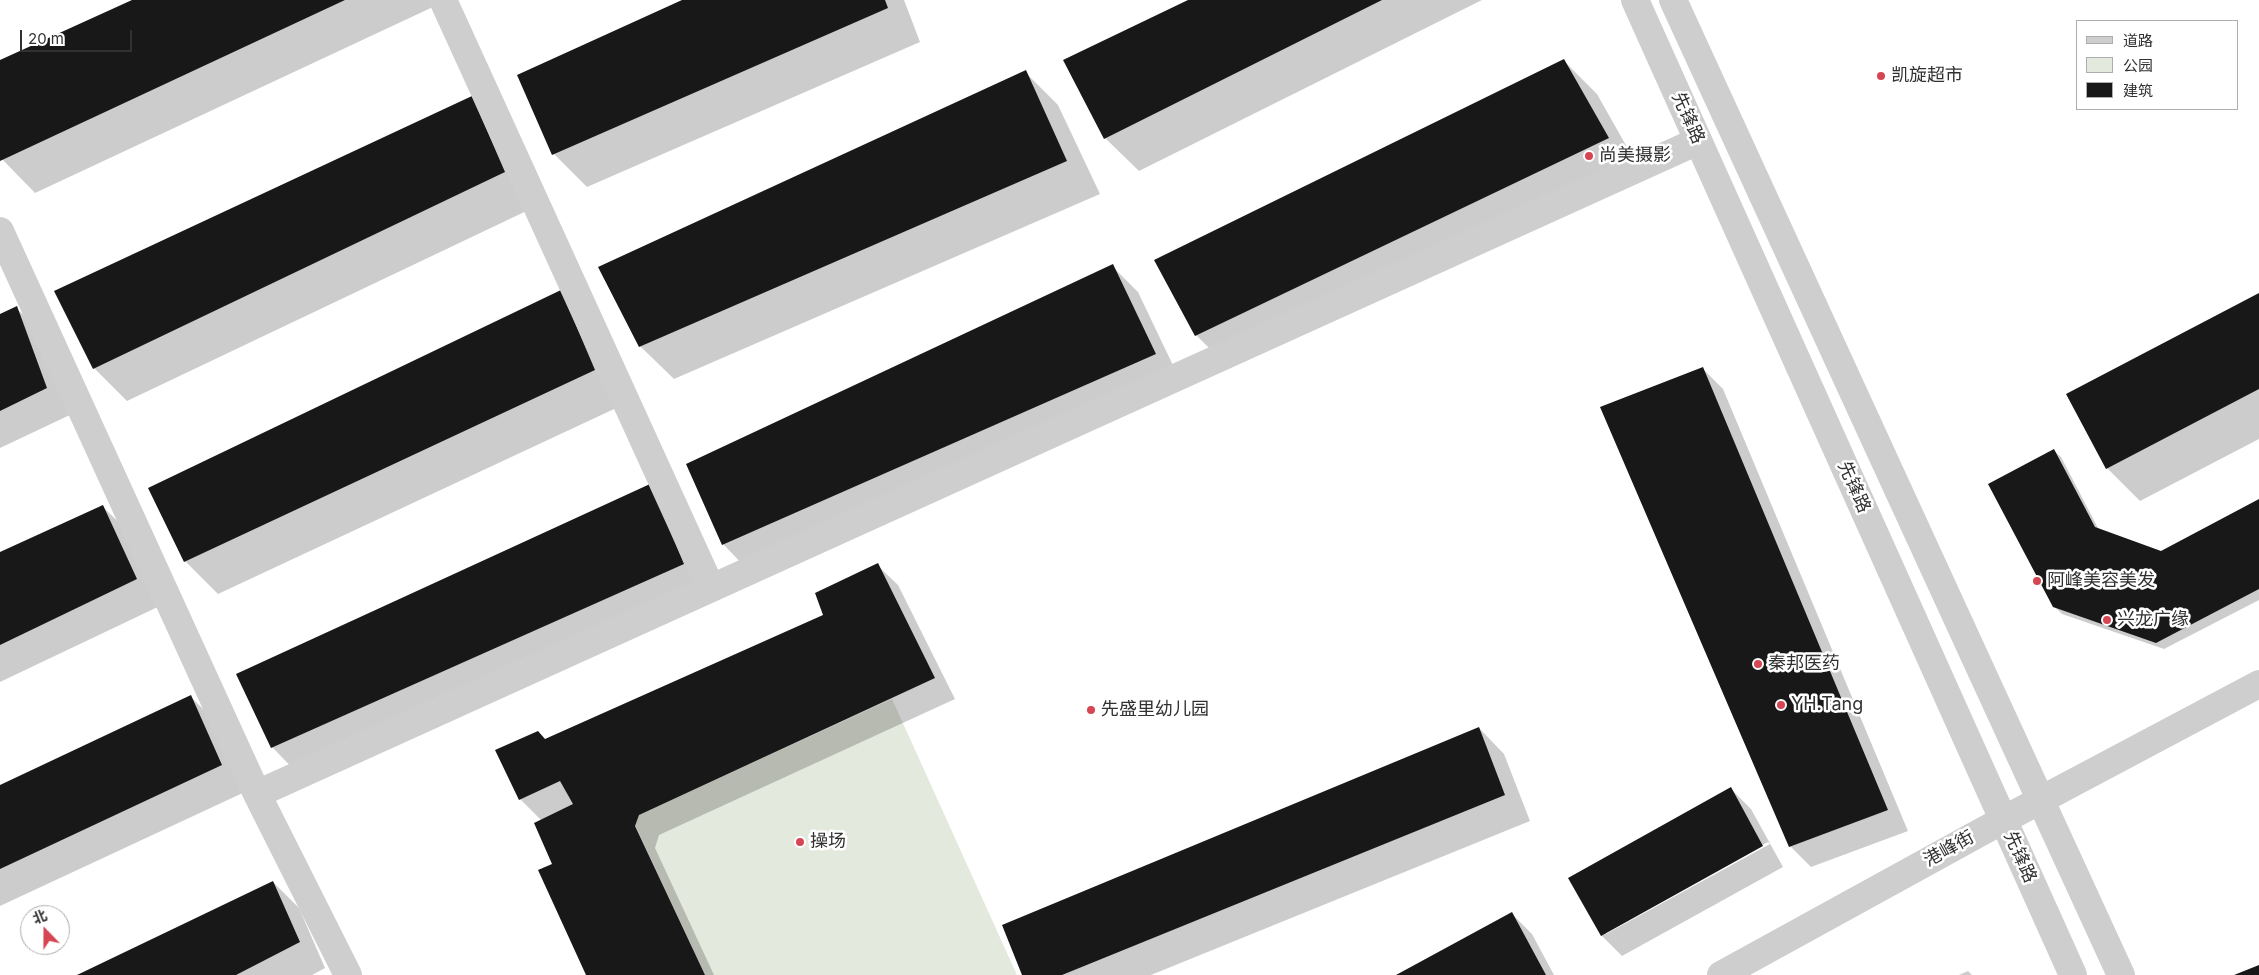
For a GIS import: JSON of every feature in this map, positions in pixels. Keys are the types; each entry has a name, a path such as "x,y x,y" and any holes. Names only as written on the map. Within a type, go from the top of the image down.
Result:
{"street":[{"path":"443,0 711,588"},
{"name":"先锋路","path":"1635,0 2073,975"},
{"path":"1673,0 2121,975"},
{"path":"257,794 1698,141"},
{"path":"0,231 257,794 348,975"},
{"name":"港峰街","path":"1721,975 2003,820 2259,684"}],"green space":[{"name":"操场","path":"892,699 1017,975 705,975 632,818"}],"building":[{"path":"132,0 345,0 0,161 0,60"},
{"path":"682,0 885,0 888,8 552,155 517,75"},
{"path":"1188,0 1382,0 1104,139 1063,60"},
{"path":"1564,59 1609,138 1195,336 1154,260"},
{"path":"1026,70 1067,161 639,347 598,267"},
{"path":"472,96 505,172 93,369 54,291"},
{"path":"1113,264 1156,354 722,545 686,464"},
{"path":"561,290 595,370 184,562 148,488"},
{"path":"2259,293 2259,389 2106,469 2066,394"},
{"path":"17,306 47,388 0,411 0,314"},
{"path":"1703,367 1888,810 1789,847 1600,407"},
{"path":"2054,449 2095,527 2161,551 2259,499 2259,589 2156,643 2053,607 1988,484"},
{"path":"650,484 684,564 271,748 236,674"},
{"path":"103,505 137,579 0,645 0,552"},
{"path":"878,563 935,678 639,815 635,826 705,975 586,975 538,870 552,864 534,823 573,804 560,781 519,800 495,750 538,731 545,739 823,615 815,593"},
{"path":"191,695 222,765 0,869 0,785"},
{"path":"1479,727 1505,795 1062,975 1022,975 1002,925"},
{"path":"1731,787 1763,846 1601,936 1568,878"},
{"path":"273,881 300,942 236,975 77,975"},
{"path":"1512,912 1546,975 1396,975"},
{"path":"2259,965 2259,975 2234,975"}],"place":[{"name":"凯旋超市","path":"1881,76"},
{"name":"尚美摄影","path":"1589,156"},
{"name":"阿峰美容美发","path":"2037,581"},
{"name":"兴龙广缘","path":"2107,620"},
{"name":"秦邦医药","path":"1758,664"},
{"name":"YH.Tang","path":"1781,705"},
{"name":"先盛里幼儿园","path":"1091,710"},
{"name":"操场","path":"800,842"}]}
